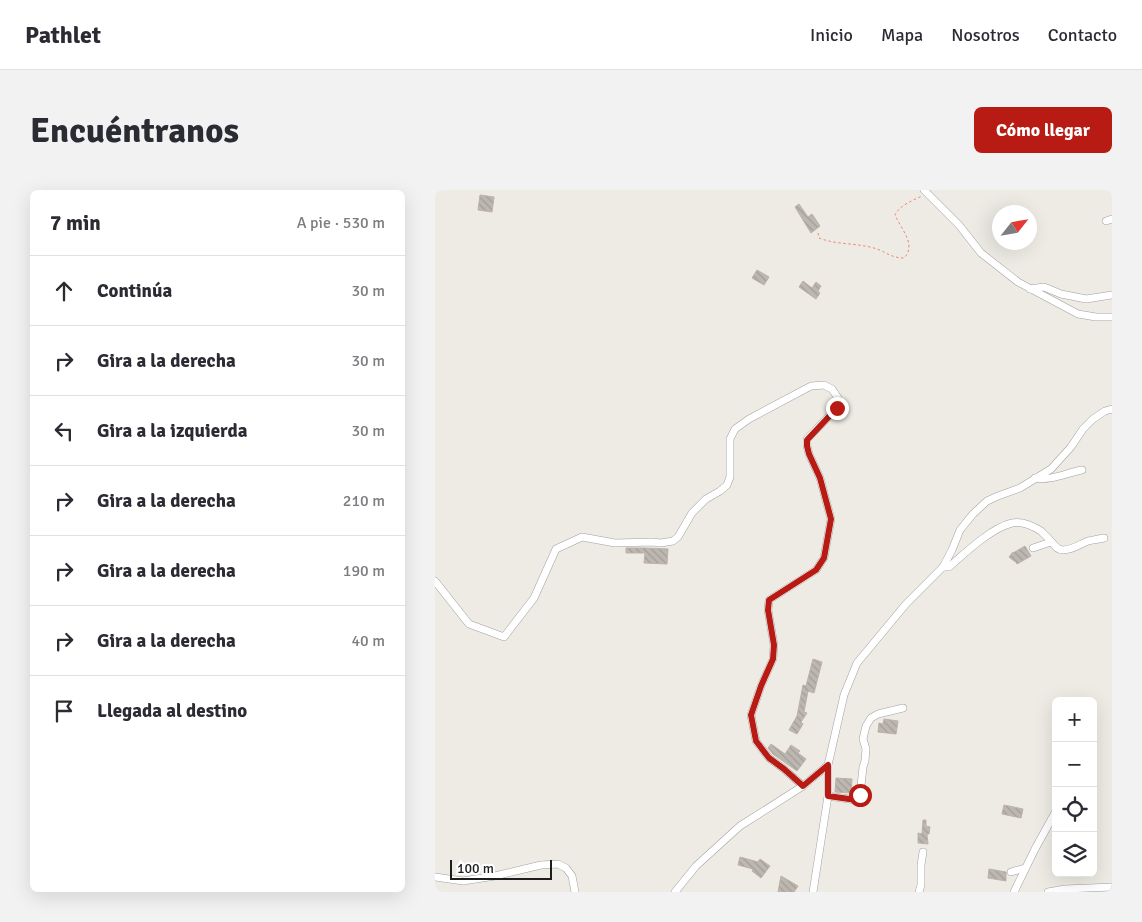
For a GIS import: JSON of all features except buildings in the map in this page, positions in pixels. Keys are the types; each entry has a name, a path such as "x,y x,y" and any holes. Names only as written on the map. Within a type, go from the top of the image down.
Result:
{"street":[{"path":"925,191 959,225 981,253 1018,282 1078,314 1112,317"},
{"path":"1029,288 1044,287 1061,294 1085,299 1112,295"},
{"path":"435,581 469,624 504,637 535,598 556,550 581,537 615,543 661,543 673,541 678,537 691,513 706,499 727,485 730,477 730,439 735,429 749,419 811,386 823,385 832,389 838,398 837,408 807,440 809,454 820,478 831,519 824,558 816,570 769,600 768,610 774,645 773,659 751,715 756,741 769,758 803,786"},
{"path":"813,892 828,796 828,765 844,694 857,663 906,604 943,567 960,530 973,514 987,501 1020,488 1051,469 1093,419 1105,410 1112,409"},
{"path":"1034,478 1049,479 1082,470"},
{"path":"943,567 949,567 988,535 1012,523 1024,524 1039,530 1050,539 1054,546 1062,550 1074,548 1087,541 1103,538"},
{"path":"1033,548 1051,542"},
{"path":"828,796 856,800 860,795 865,761 863,739 866,726 871,718 878,714 903,708"},
{"path":"675,892 696,866 740,826 803,786 828,765"},
{"path":"1014,892 1052,818"},
{"path":"919,892 923,852"},
{"path":"435,877 463,880 495,876 541,865 559,864 566,868 572,876 575,892"},
{"path":"1011,872 1025,868"},
{"path":"1048,892 1065,889 1112,887"}],"path":[{"path":"818,233 819,238 826,241 862,246 897,258 904,258 909,254 910,245 895,215 896,211 913,200 922,197 925,191"}],"route":[{"path":"837,408 807,440 809,454 820,478 831,519 824,558 816,570 769,600 768,610 774,645 773,659 751,715 756,741 769,758 803,786 828,765 828,796 856,800 860,795"}]}
